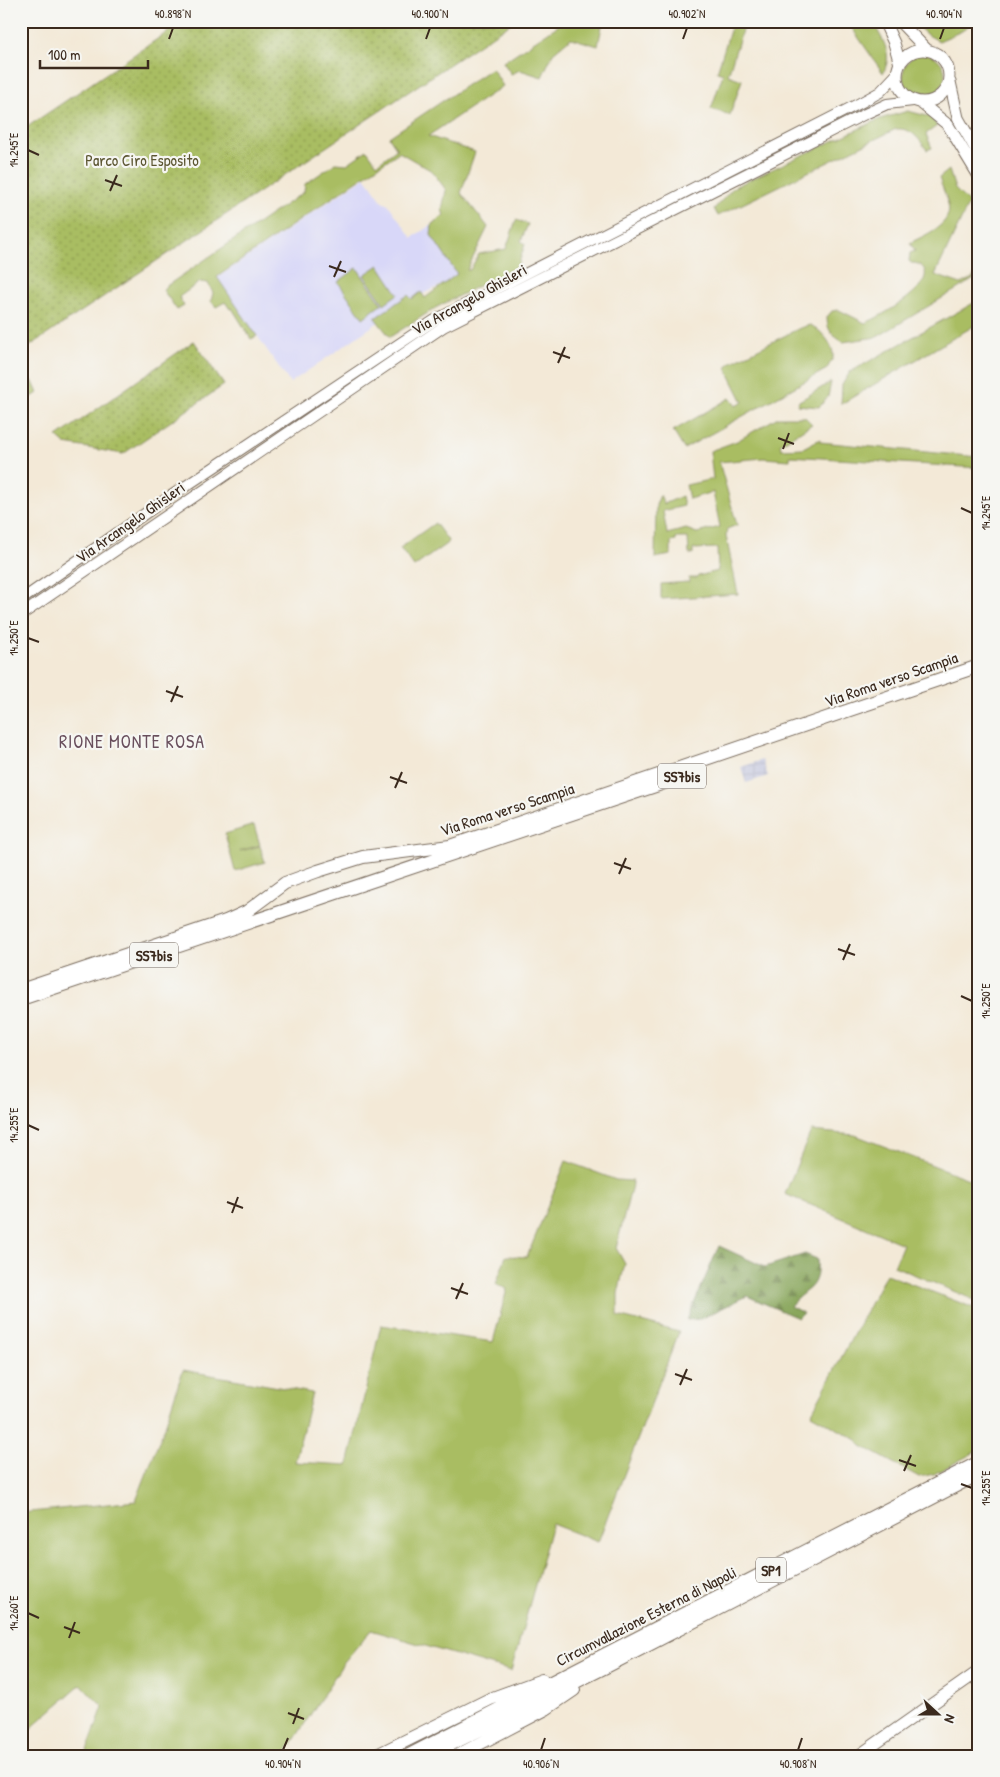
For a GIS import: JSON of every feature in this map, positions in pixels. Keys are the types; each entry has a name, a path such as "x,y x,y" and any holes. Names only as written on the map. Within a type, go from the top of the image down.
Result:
{"main road":[{"path":"884,21 894,43 899,87 904,95 917,102 948,125 979,176"},
{"path":"899,21 927,50 939,55 946,62 950,72 950,82 958,118 979,155"},
{"path":"898,69 910,54 927,50"},
{"path":"917,102 934,101 939,98 950,82"},
{"name":"Via Roma verso Scampia","path":"26,993 388,877 904,696 979,666"},
{"name":"Via Roma verso Scampia","path":"26,993 226,921 246,912 285,883 363,856 450,846 904,696 979,675"},
{"path":"388,877 399,862 396,852"},
{"path":"272,892 270,900 272,905 286,911"},
{"name":"Circumvallazione Esterna di Napoli","path":"410,1754 979,1462"},
{"name":"Circumvallazione Esterna di Napoli","path":"428,1756 608,1666 979,1474"},
{"path":"456,1756 546,1709 608,1666"},
{"path":"375,1756 490,1699 580,1668"},
{"path":"858,1756 979,1671"}],"street":[{"name":"Via Arcangelo Ghisleri","path":"21,600 156,506 435,320 860,103 880,92 898,69"},
{"name":"Via Arcangelo Ghisleri","path":"21,615 443,327 865,114 887,104 917,102"}],"shaded area":[{"path":"365,177 383,202 388,204 412,238 461,204 462,276 412,299 290,383 217,278"},
{"path":"762,760 768,776 746,783 741,767"}],"green space":[{"name":"Parco Ciro Esposito","path":"184,21 514,21 21,352 21,131"},
{"path":"565,21 603,21 598,46 571,38 553,53 542,77 520,70 511,74 503,62"},
{"path":"733,21 745,21 728,75 742,80 730,115 711,109 723,74 717,72"},
{"path":"847,21 872,21 883,40 887,53 886,66 883,73"},
{"path":"912,21 974,21 962,31 939,41 926,34"},
{"path":"924,54 939,60 945,75 939,90 924,96 909,90 903,75 909,60"},
{"path":"492,68 503,86 428,136 475,152 461,193 488,227 467,270 470,270 479,254 506,249 516,220 528,224 521,241 525,244 518,266 437,307 390,337 375,318 408,295 412,299 421,292 425,298 457,274 431,235 432,224 444,215 442,210 446,190 432,171 399,152 217,277 257,336 251,339 232,308 230,309 225,302 216,307 211,301 213,293 208,283 200,282 179,297 184,306 177,310 163,290 165,287 304,192 305,184 336,163 347,164 367,150 377,164 397,149 389,137"},
{"path":"908,111 931,117 937,126 926,134 932,148 927,150 910,132 896,129 718,216 714,209 734,187 880,119"},
{"path":"949,170 955,189 969,203 935,275 961,284 973,278 979,264 979,276 877,337 843,342 833,335 829,329 827,317 832,311 839,310 865,323 893,308 914,292 921,284 925,276 924,269 920,265 909,261 910,253 915,251 910,243 930,233 947,218 948,204 939,178"},
{"path":"379,265 398,294 384,304 364,275"},
{"path":"357,268 382,304 363,318 338,282"},
{"path":"979,300 979,323 841,404 842,385 850,372"},
{"path":"810,325 822,334 832,348 833,358 827,369 684,449 673,431 730,398 736,406 743,402 726,368 730,363 800,328"},
{"path":"194,341 224,385 123,454 65,444 57,437"},
{"path":"32,380 38,393 21,404 21,383"},
{"path":"831,382 828,397 819,407 797,405 799,401"},
{"path":"778,417 805,417 812,424 780,444 781,449 803,448 820,439 820,442 979,457 979,468 790,456 790,460 763,458 719,462 737,525 727,529 726,536 738,594 661,599 661,584 689,582 689,578 697,578 698,576 718,571 717,548 693,549 693,554 689,554 688,538 676,538 676,541 671,542 671,555 655,558 656,505 660,495 664,504 682,496 684,506 663,511 667,534 686,529 697,533 720,527 713,492 689,499 686,485 713,479 710,451 737,441"},
{"path":"435,523 449,542 414,567 400,548"},
{"path":"254,825 260,845 240,851 260,846 265,862 235,871 225,834"},
{"path":"811,1131 855,1135 979,1183 979,1302 894,1266 903,1244 785,1194"},
{"path":"566,1161 616,1180 633,1181 616,1248 625,1264 618,1293 618,1316 679,1332 598,1542 552,1524 511,1671 371,1630 344,1662 284,1756 85,1756 103,1707 81,1684 21,1737 21,1513 136,1501 165,1426 183,1370 312,1393 295,1462 348,1465 381,1325 493,1342 507,1289 496,1284 506,1256 527,1257"},
{"path":"719,1246 765,1267 805,1254 817,1259 814,1282 790,1306 803,1313 798,1318 747,1296 700,1319 687,1320"},
{"path":"886,1274 979,1310 979,1450 934,1474 919,1477 862,1446 857,1440 811,1414"}],"district":[{"name":"RIONE MONTE ROSA","path":"132,741"}]}
